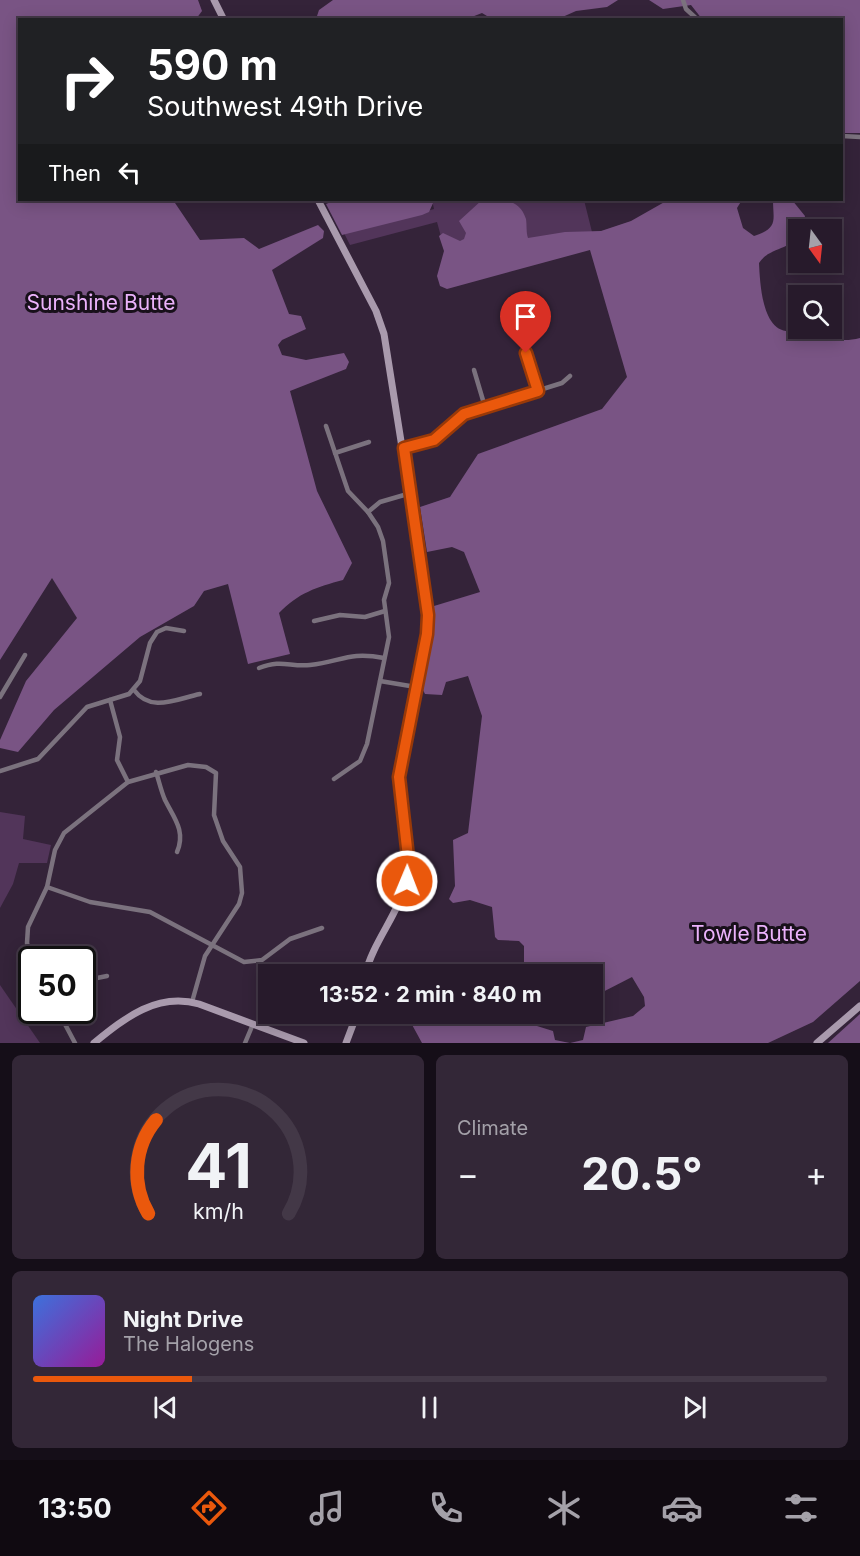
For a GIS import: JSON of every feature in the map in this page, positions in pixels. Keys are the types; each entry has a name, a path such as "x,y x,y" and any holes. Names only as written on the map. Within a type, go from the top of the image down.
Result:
{"main road":[{"path":"214,0 223,18"},
{"path":"319,201 376,311 389,356 428,615 399,777 408,875 399,902 372,951 368,964"},
{"path":"94,1043 139,1010 168,1002 192,1002 304,1043"},
{"path":"817,1043 860,1006"},
{"path":"346,1043 353,1024"}],"street":[{"path":"683,0 687,9 696,18"},
{"path":"843,136 860,137"},
{"path":"526,353 538,391"},
{"path":"474,370 485,407"},
{"path":"404,448 434,440 464,414 562,383 570,376"},
{"path":"326,426 348,491 368,512 383,541 389,574 385,611 388,637 367,744 361,763 334,779"},
{"path":"335,453 369,442"},
{"path":"368,512 380,502 411,494"},
{"path":"314,621 340,615 365,617 385,611"},
{"path":"0,771 38,759 87,706 123,697 134,690 140,681 153,638 166,628 184,631"},
{"path":"259,668 281,662 313,665 356,654 384,658"},
{"path":"0,697 25,655"},
{"path":"380,681 416,687"},
{"path":"134,690 141,699 149,704 200,694"},
{"path":"110,700 120,737 117,760 128,782"},
{"path":"28,946 28,927 47,887 55,850 64,833 128,782 156,772 188,765 206,767 216,773 213,804 217,829 240,867 243,881 239,904 211,945 200,968 192,1002"},
{"path":"156,772 165,800 180,828 182,841 177,852"},
{"path":"47,887 90,902 150,912 169,920 240,961 257,961 267,957 290,939 322,928"},
{"path":"96,978 107,976"},
{"path":"245,1043 253,1023"},
{"path":"65,1024 75,1043"}],"shaded area":[{"path":"432,201 584,201 594,240 454,284 437,222 350,245 344,233 434,209"},
{"path":"0,812 25,816 23,839 51,845 47,863 19,863 13,884 0,908"},
{"path":"0,985 18,1011 18,1024 27,1024 40,1043 0,1043"}],"green space":[{"name":"Sunshine Butte","path":"0,0 198,0 202,11 197,18 18,18 18,201 174,201 200,240 244,238 259,249 318,225 324,231 323,238 272,270 289,314 301,316 306,329 282,340 278,345 282,355 306,360 344,353 349,362 346,369 290,391 317,491 352,563 343,580 308,592 293,600 279,613 290,654 248,664 228,584 204,591 194,606 140,637 54,710 18,752 0,748 0,740 26,681 77,618 52,578 0,660"},
{"path":"333,0 618,0 607,7 576,11 560,18 490,18 482,13 469,18 316,18 319,10"},
{"path":"649,0 860,0 860,133 843,133 843,18 701,18 691,5 663,9"},
{"path":"334,201 434,201 429,212 422,215 342,235 326,204"},
{"name":"Towle Butte","path":"481,201 514,203 526,219 528,238 565,232 601,231 631,221 666,201 741,201 737,208 743,228 754,236 768,230 771,226 774,218 773,201 793,201 805,216 804,219 788,219 788,245 769,253 759,263 767,313 778,328 786,331 788,329 788,339 849,340 860,338 860,981 813,1022 768,1043 570,1043 583,1040 586,1027 633,1016 645,1006 644,997 632,977 603,992 603,964 524,964 524,946 519,941 498,940 495,937 492,907 470,900 453,903 449,899 455,886 453,840 468,833 482,716 468,676 446,682 442,695 425,694 423,690 432,639 434,606 480,592 464,552 452,547 427,552 420,507 450,497 478,454 602,409 627,377 590,250 447,289 440,286 437,276 444,251 439,236 443,233 460,241 464,239 466,233 459,221"},
{"path":"860,1014 860,1043 828,1043"},
{"path":"412,1024 531,1024 553,1031 555,1040 570,1043 422,1043"}],"route":[{"path":"407,881 408,857 399,777 427,634 428,615 404,448 434,440 464,414 538,391 526,353"}]}
